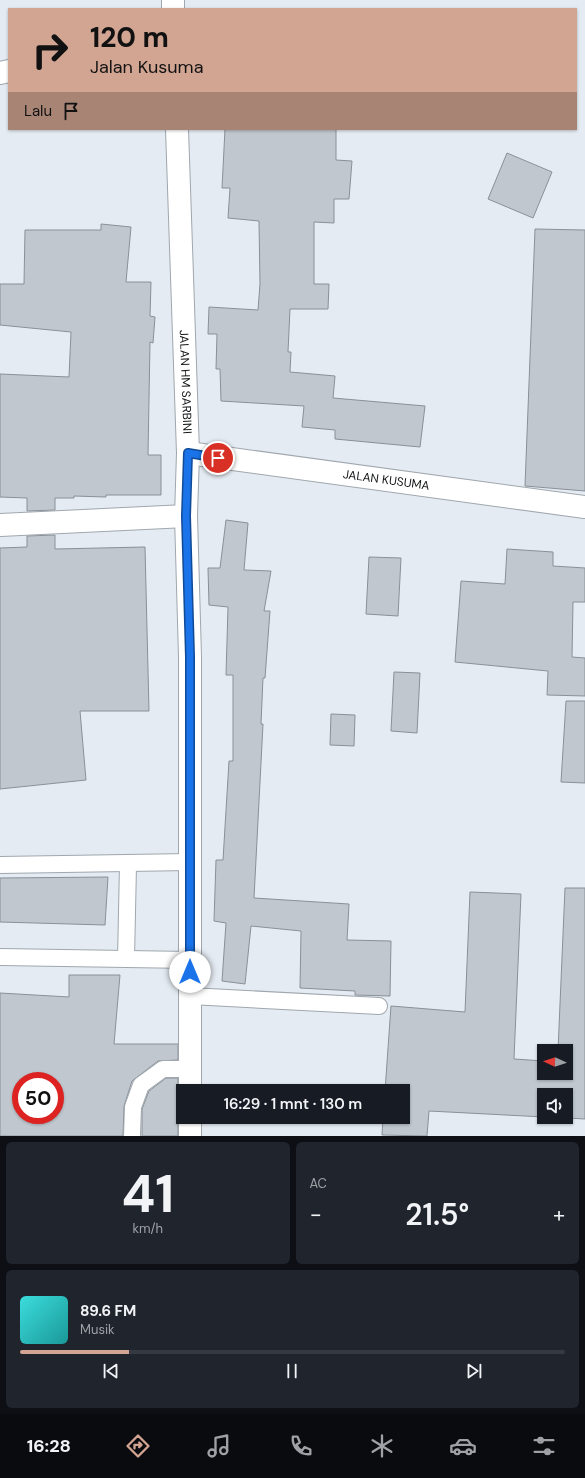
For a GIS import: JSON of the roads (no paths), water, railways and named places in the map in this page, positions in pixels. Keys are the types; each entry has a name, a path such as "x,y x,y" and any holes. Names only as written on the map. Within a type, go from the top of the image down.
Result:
{"main road":[{"name":"JALAN HM SARBINI","path":"177,130 188,453 186,516 190,657 190,1084"},
{"name":"JALAN KUSUMA","path":"188,453 585,507"},
{"path":"0,525 186,516"},
{"path":"190,1124 190,1136"}],"lane":[{"path":"0,865 190,862"},
{"path":"126,959 128,864"},
{"path":"0,957 190,960"},
{"path":"190,996 378,1006"},
{"path":"132,1136 133,1107 141,1084 163,1069 190,1069"}]}
